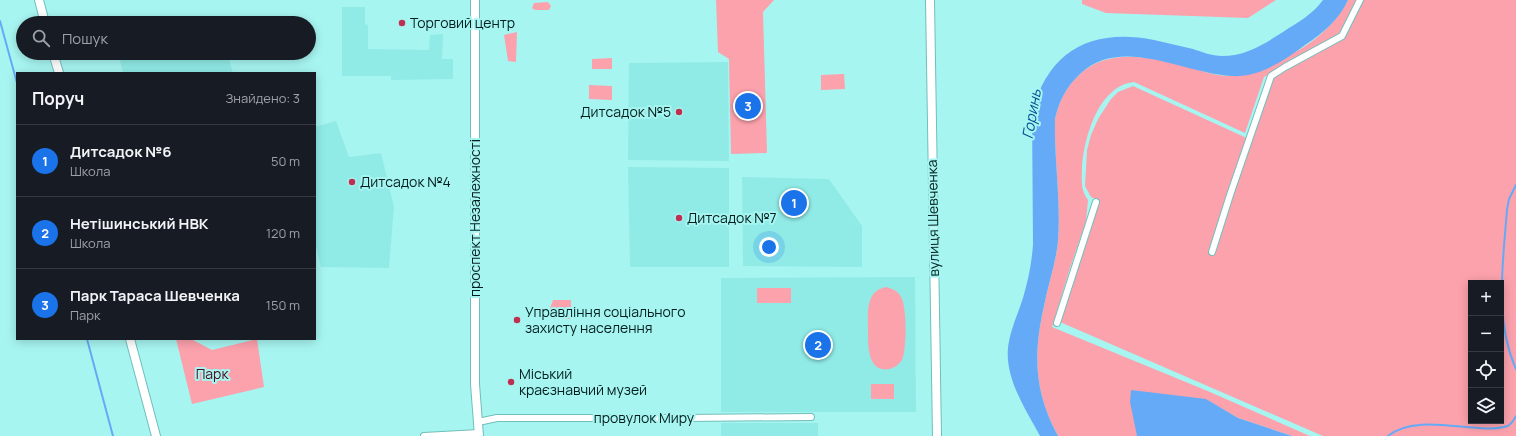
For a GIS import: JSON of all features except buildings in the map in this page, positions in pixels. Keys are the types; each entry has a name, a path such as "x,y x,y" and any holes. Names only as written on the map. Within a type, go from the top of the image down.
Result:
{"street":[{"path":"39,0 43,16"},
{"name":"проспект Незалежності","path":"475,0 475,377 479,434"},
{"name":"вулиця Шевченка","path":"930,0 937,436"},
{"path":"1212,252 1271,76 1342,36 1360,0"},
{"path":"55,60 59,72"},
{"path":"1058,323 1096,202"},
{"path":"130,340 156,436"},
{"name":"провулок Миру","path":"478,422 497,418 811,417"},
{"path":"424,436 479,434"}],"shaded area":[{"path":"1323,0 1348,0 1340,14 1324,31 1288,57 1261,71 1241,76 1231,76 1152,59 1114,57 1096,63 1080,74 1067,89 1061,100 1055,119 1055,149 1059,210 1058,241 1056,257 1040,324 1037,357 1040,388 1044,404 1058,436 1040,436 1013,383 1008,360 1008,348 1012,328 1027,285 1031,265 1033,244 1032,112 1040,91 1050,73 1062,59 1076,48 1093,41 1111,37 1132,37 1154,40 1218,56 1247,52 1283,32 1309,14"},
{"path":"342,7 365,7 365,24 368,25 368,49 429,50 430,35 443,34 442,59 453,59 453,79 391,80 391,76 342,76"},
{"path":"120,60 229,60 233,72 123,72"},
{"name":"Дитсадок №5","path":"728,62 729,161 628,160 629,63"},
{"name":"Дитсадок №4","path":"336,121 349,157 381,153 394,207 389,268 321,267 316,247 316,127"},
{"name":"Дитсадок №7","path":"628,167 729,168 729,267 630,267"},
{"path":"742,177 829,179 862,226 862,267 743,266"},
{"path":"915,277 916,412 721,412 721,278"},
{"path":"1131,390 1206,399 1238,418 1292,436 1137,436 1130,402"},
{"path":"721,423 818,423 818,436 721,436"}],"green space":[{"path":"716,0 774,0 763,12 767,153 731,154 729,59 718,52"},
{"path":"1082,0 1276,0 1248,18 1106,13 1082,4"},
{"path":"1348,0 1357,0 1339,33 1328,41 1264,77 1245,133 1134,82 1122,86 1111,93 1102,103 1095,115 1086,142 1083,156 1082,180 1085,196 1088,200 1086,221 1052,327 1210,392 1310,436 1292,436 1238,418 1205,399 1136,425 1137,436 1058,436 1044,404 1040,388 1037,357 1040,324 1056,257 1058,241 1059,210 1055,149 1055,119 1061,100 1067,89 1079,75 1091,66 1104,60 1117,57 1160,60 1214,74 1225,76 1236,75 1286,57 1303,48 1333,23"},
{"path":"1362,0 1516,0 1516,436 1323,436 1060,322 1099,201 1091,197 1085,186 1087,150 1091,135 1098,119 1111,99 1118,92 1133,86 1251,140 1273,78 1344,38"},
{"path":"548,2 551,6 549,10 535,10 532,8 534,3"},
{"path":"517,32 516,62 508,61 504,35"},
{"path":"612,58 612,69 592,69 592,59"},
{"path":"844,74 845,89 821,90 821,75"},
{"path":"589,85 612,86 612,100 589,99"},
{"path":"886,287 897,292 903,302 905,318 905,347 902,360 898,364 893,368 882,369 876,367 870,356 868,343 868,310 874,293 879,289"},
{"path":"757,288 791,288 791,303 757,303"},
{"path":"553,300 571,300 571,319 551,319 550,308"},
{"name":"Парк","path":"176,340 193,340 212,350 257,340 264,387 192,404"},
{"path":"871,384 894,384 894,399 871,399"}],"waterway":[{"path":"0,21 16,79"},
{"path":"1516,185 1509,199 1507,210 1502,270 1502,311 1509,350 1516,369"},
{"path":"87,340 113,436"},
{"path":"1388,436 1401,429 1415,425 1431,424 1481,428 1508,426 1516,416"}],"place":[{"name":"Торговий центр","path":"402,23"},
{"name":"Парк Тараса Шевченка","path":"748,106"},
{"name":"Дитсадок №5","path":"679,112"},
{"name":"Дитсадок №4","path":"352,182"},
{"name":"Дитсадок №6","path":"794,203"},
{"name":"Дитсадок №7","path":"679,218"},
{"name":"Управління соціального захисту населення","path":"517,320"},
{"name":"Нетішинський НВК","path":"818,345"},
{"name":"Міський краєзнавчий музей","path":"511,382"}],"water label":[{"name":"Горинь","path":"1032,114"}]}
